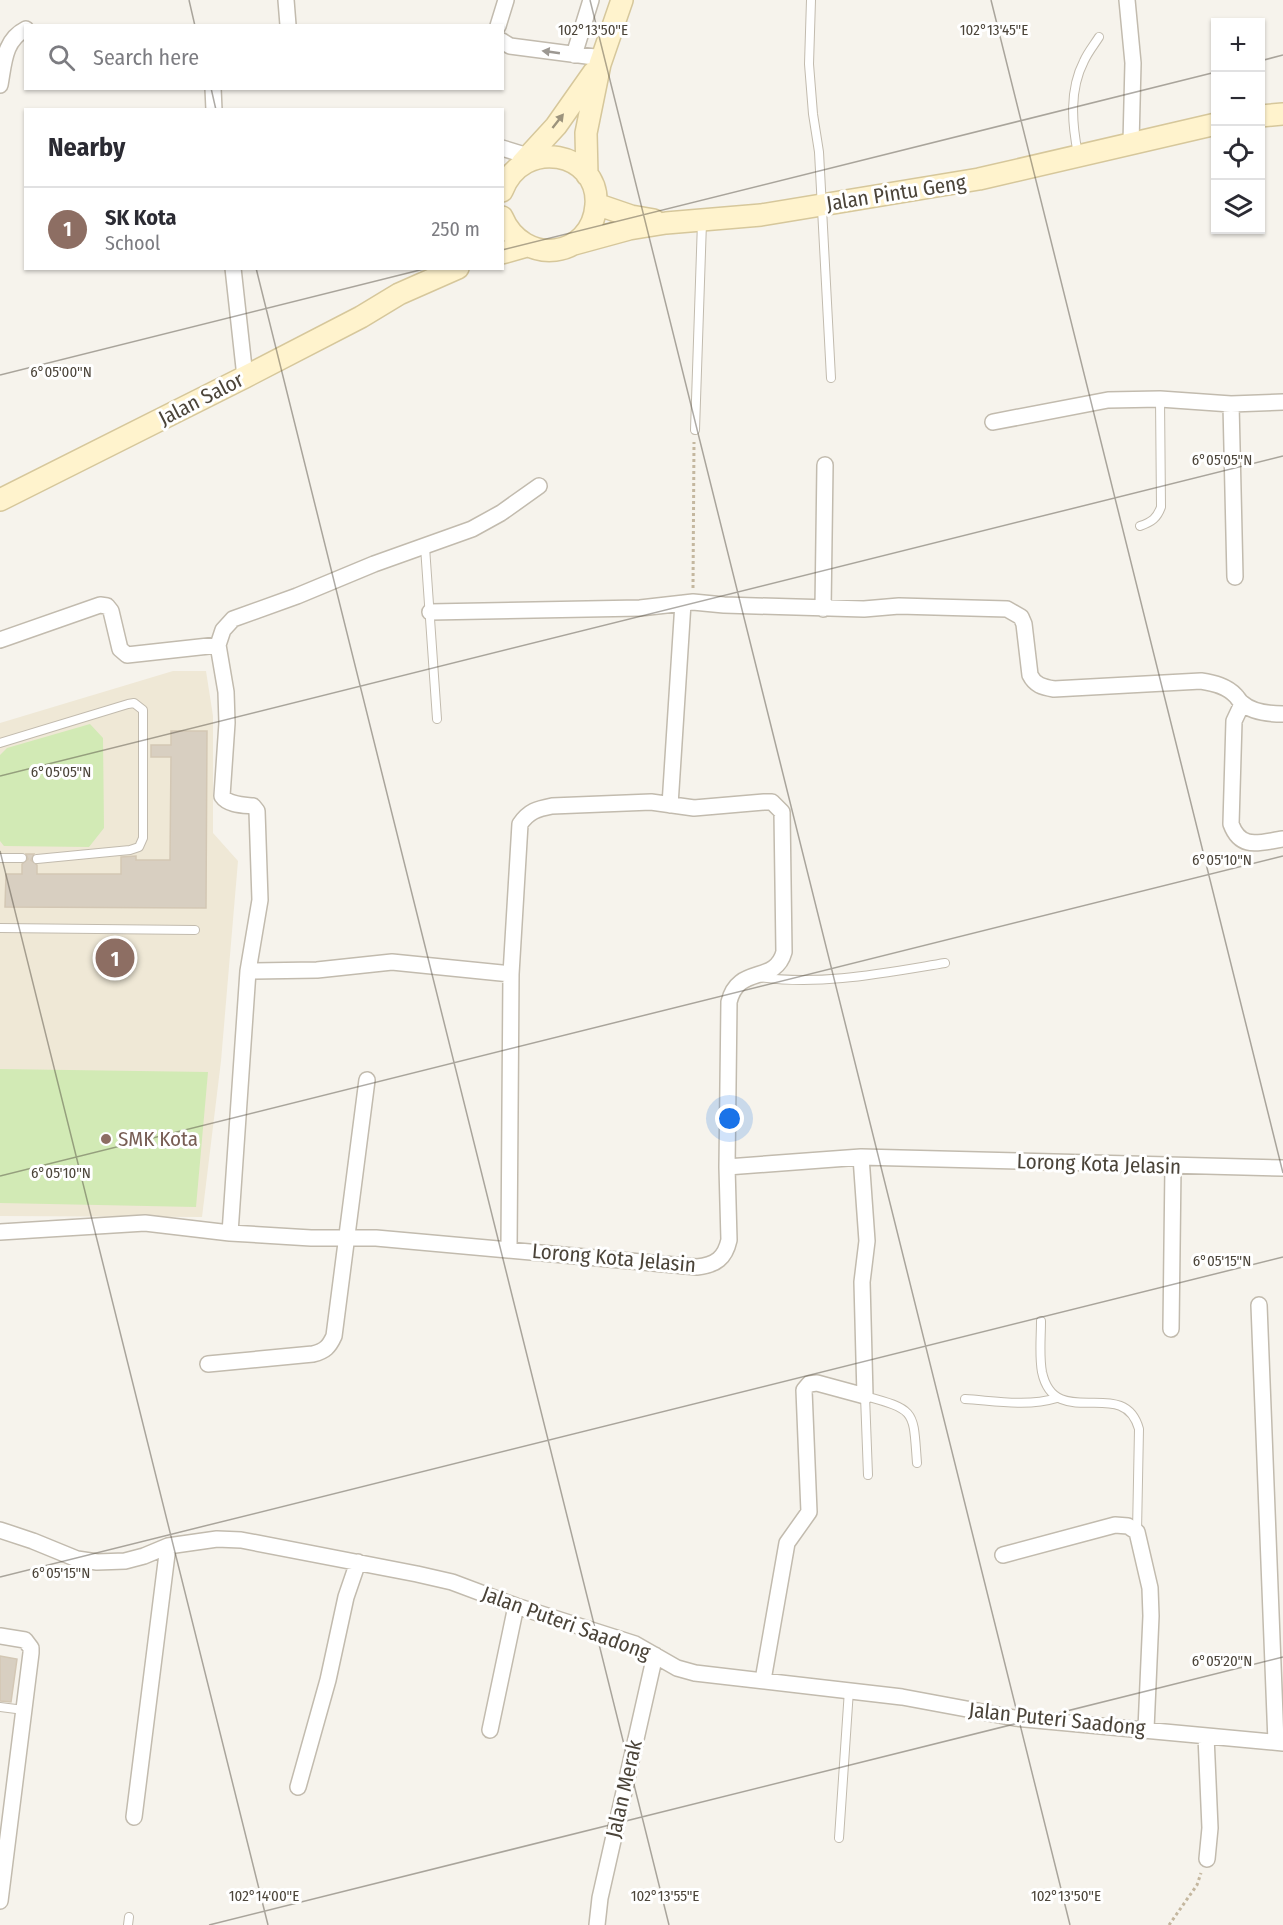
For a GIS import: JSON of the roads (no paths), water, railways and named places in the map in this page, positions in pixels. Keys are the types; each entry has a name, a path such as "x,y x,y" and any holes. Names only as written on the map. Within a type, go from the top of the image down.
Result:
{"main road":[{"path":"587,175 585,133 601,61 622,0"},
{"path":"504,188 509,176 556,126 601,61"},
{"path":"1265,116 1283,114"},
{"name":"Jalan Pintu Geng","path":"527,246 543,250 559,250 630,229 666,223 761,214 980,179 1211,125"},
{"path":"524,161 548,156 555,157 576,165 587,175 594,189 596,204 593,220 585,234 573,244"},
{"path":"596,204 632,216 666,223"},
{"path":"504,220 512,234 527,246"},
{"path":"504,252 527,246"},
{"name":"Jalan Salor","path":"399,294 426,270"},
{"name":"Jalan Salor","path":"0,500 245,377 399,294 453,270"}],"street":[{"path":"286,0 288,24"},
{"path":"499,24 506,0"},
{"path":"574,55 591,0"},
{"path":"1127,0 1133,63 1131,143"},
{"path":"0,85 8,45 15,34 24,30"},
{"path":"504,42 510,46 601,61"},
{"path":"213,90 214,108"},
{"path":"504,149 524,161"},
{"path":"233,270 245,377"},
{"path":"993,422 1108,400 1160,399 1231,404 1283,402"},
{"path":"1231,404 1235,577"},
{"path":"823,609 825,465"},
{"path":"230,1233 248,970 260,900 258,816 254,806 230,802 222,796 227,723 226,692 218,645 223,630 233,620 374,564 472,529 501,513 539,486"},
{"path":"670,805 688,602"},
{"path":"430,612 640,608 688,602 823,609 900,606 1007,609 1021,617 1024,624 1030,675 1034,682 1042,687 1054,689 1202,681 1216,683 1226,688 1242,704 1254,709 1283,714"},
{"path":"0,640 100,604 107,606 111,611 120,649 127,655 218,645"},
{"path":"1242,704 1234,721 1231,824 1240,840 1247,842 1283,839"},
{"path":"509,1249 511,974 520,824 526,815 535,809 552,806 651,802 694,808 772,802 782,812 784,952 782,962 773,969 736,984 732,990 729,1002 727,1167"},
{"path":"248,970 317,970 392,962 511,974"},
{"path":"208,1364 313,1354 322,1352 330,1346 334,1336 367,1080"},
{"path":"763,1680 787,1544 809,1512 804,1390 809,1384 817,1383 865,1396 862,1281 867,1241 861,1157"},
{"name":"Lorong Kota Jelasin","path":"0,1232 145,1223 311,1239 376,1238 697,1267 708,1266 720,1260 726,1252 729,1240 727,1167 861,1157 1283,1168"},
{"path":"1171,1329 1173,1166"},
{"path":"1260,1305 1280,1742"},
{"path":"1003,1556 1115,1525 1128,1526 1137,1532 1150,1588 1146,1729"},
{"name":"Jalan Puteri Saadong","path":"0,1530 77,1559 97,1562 125,1561 168,1546 217,1539 241,1540 452,1582 516,1606 635,1644 677,1668 696,1673 902,1697 1015,1718 1280,1742"},
{"path":"134,1817 168,1546"},
{"path":"298,1787 328,1680 346,1597 358,1562"},
{"path":"490,1730 516,1606"},
{"path":"0,1636 25,1640 30,1647 24,1710 7,1792 0,1901"},
{"name":"Jalan Merak","path":"597,1925 600,1898 656,1655"},
{"path":"1206,1736 1210,1828 1207,1859"}],"lane":[{"path":"811,0 809,64 819,152 831,378"},
{"path":"1078,156 1072,124 1074,94 1083,62 1100,37"},
{"path":"694,430 702,220"},
{"path":"1140,526 1150,523 1158,516 1161,507 1160,399"},
{"path":"425,547 437,719"},
{"path":"0,743 128,704 134,703 143,710 143,838 139,847 130,850 37,859"},
{"path":"0,858 22,858"},
{"path":"0,928 195,930"},
{"path":"754,976 787,981 868,976 945,963"},
{"path":"1041,1321 1042,1373 1057,1398 1068,1403 1119,1405 1130,1411 1136,1418 1139,1429 1137,1532"},
{"path":"868,1475 865,1396 894,1404 905,1410 913,1419 917,1462"},
{"path":"965,1399 1016,1403 1045,1402 1057,1398"},
{"path":"839,1838 849,1690"},
{"path":"0,1707 24,1710"}],"place":[{"name":"SK Kota","path":"115,958"},
{"name":"SMK Kota","path":"106,1139"}]}
